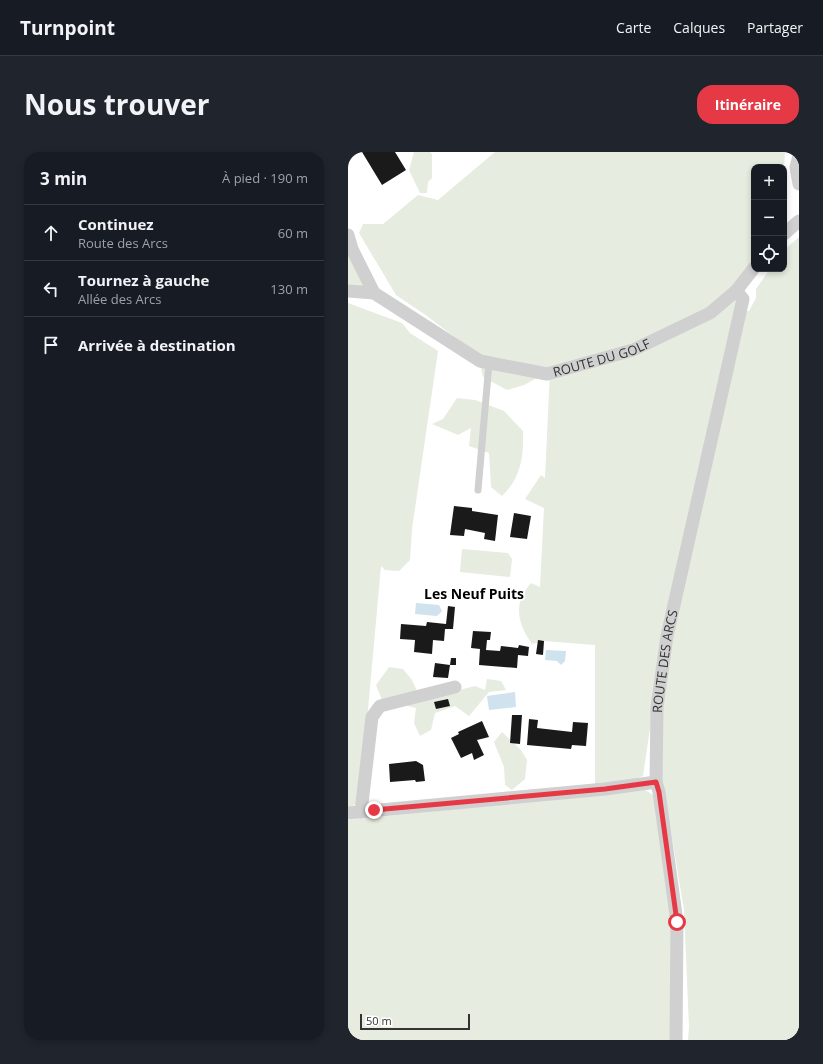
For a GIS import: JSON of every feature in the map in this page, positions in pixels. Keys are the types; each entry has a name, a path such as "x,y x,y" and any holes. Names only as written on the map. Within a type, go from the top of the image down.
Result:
{"street":[{"path":"799,158 796,167 799,184"},
{"path":"787,231 799,221"},
{"path":"348,235 352,249 374,293"},
{"name":"ROUTE DU GOLF","path":"348,291 374,293 480,361 547,374 625,352 710,313 736,291 751,272"},
{"name":"ROUTE DES ARCS","path":"676,1040 677,922 659,792 656,782 657,707 668,636 743,300 736,291"},
{"path":"361,812 372,717 380,706 455,687"},
{"path":"348,813 605,789 656,782"}],"lane":[{"path":"478,490 489,363"}],"shaded area":[{"path":"414,152 430,152 432,154 432,178 428,182 427,193 420,193 409,170"},
{"path":"495,152 785,152 784,164 751,164 751,272 754,272 735,312 749,311 756,298 756,289 768,272 787,272 787,247 799,237 799,1040 688,1040 689,1027 684,910 666,801 662,786 662,647 643,776 629,781 595,786 595,645 544,641 532,644 520,621 519,613 521,598 531,583 540,587 544,508 525,499 541,475 545,478 550,371 524,385 507,390 483,377 478,355 427,316 396,295 359,233 363,224 383,224 418,195 438,200"},
{"path":"348,235 374,293 348,291"},
{"path":"348,303 402,323 410,333 438,351 412,529 410,560 399,571 385,570 381,566 360,798 356,804 348,809"},
{"path":"457,398 475,400 504,411 523,431 523,449 520,466 513,482 502,496 491,487 489,453 469,446 471,428 458,435 432,424 443,419"},
{"path":"462,549 508,553 512,559 510,577 460,572"},
{"path":"389,667 403,669 412,680 417,691 435,696 475,686 485,690 487,679 501,681 506,690 489,692 469,716 455,706 435,713 431,730 420,736 414,723 416,708 382,700 376,685"},
{"path":"502,732 521,750 527,760 525,779 512,790 505,785 504,767 494,742"},
{"path":"645,790 653,795 677,922 678,1040 348,1040 348,820"}],"water":[{"path":"416,603 439,605 442,611 437,616 415,614"},
{"path":"546,650 566,651 565,661 561,665 557,661 545,660"},
{"path":"515,692 516,707 489,710 487,696"}],"building":[{"path":"362,152 395,152 406,170 382,185"},
{"path":"454,506 472,508 472,511 498,515 495,541 484,539 485,533 465,529 464,536 450,535"},
{"path":"514,513 531,516 527,539 510,537"},
{"path":"448,606 455,607 453,629 445,629 444,641 433,640 432,654 414,652 415,640 400,639 401,624 426,626 427,622 446,624"},
{"path":"473,631 491,632 490,640 487,640 486,650 500,651 501,646 518,648 519,645 529,647 528,656 518,655 517,668 479,665 480,649 471,648"},
{"path":"538,640 544,641 543,655 536,654"},
{"path":"451,658 456,658 456,665 450,665"},
{"path":"435,663 450,665 448,678 433,677"},
{"path":"448,699 450,706 436,709 434,702"},
{"path":"512,715 522,715 520,744 510,743"},
{"path":"529,719 538,720 537,728 572,732 573,722 588,723 586,746 572,745 571,749 527,745"},
{"path":"482,721 489,737 477,740 484,755 474,760 472,753 461,758 451,738 459,734 458,732"},
{"path":"416,761 423,765 425,781 416,782 415,780 390,782 389,764"}],"district":[{"name":"Les Neuf Puits","path":"474,593"}],"route":[{"path":"374,810 496,800 605,789 656,782 659,792 677,922"}]}
